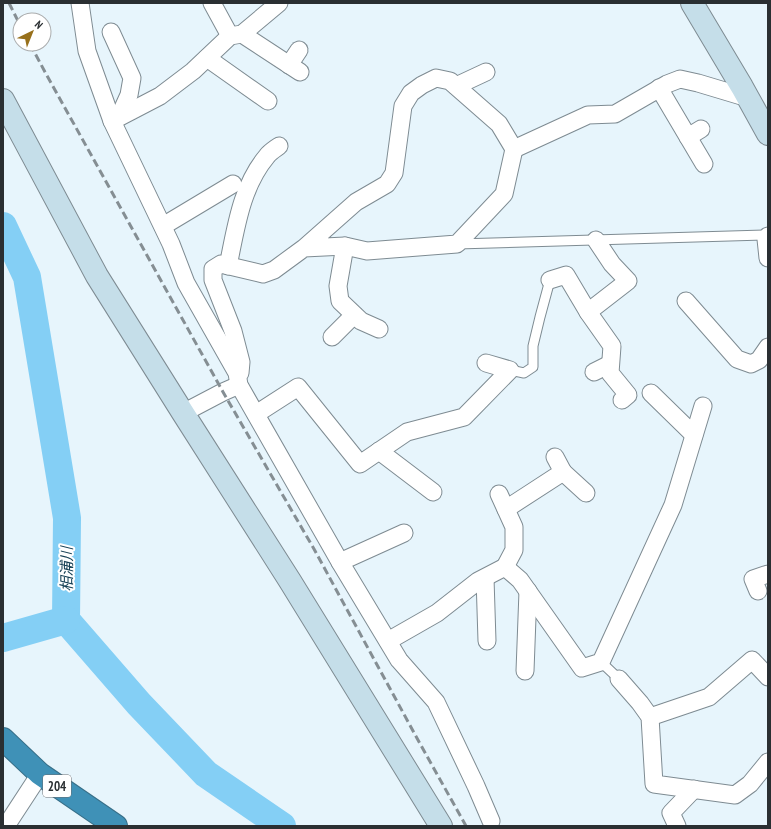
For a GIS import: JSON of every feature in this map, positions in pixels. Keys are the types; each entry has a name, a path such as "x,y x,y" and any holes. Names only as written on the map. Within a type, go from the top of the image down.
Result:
{"highway":[{"name":"204","path":"3,738 40,774 116,826"}],"street":[{"path":"80,3 87,51 115,119 171,244 186,283 237,373 239,385 340,562 399,660 436,702 492,821"},
{"path":"212,3 236,35 294,68 299,50"},
{"path":"115,119 160,96 236,35 279,3"},
{"path":"692,3 768,134"},
{"path":"111,32 132,78 129,95 115,119"},
{"path":"207,58 268,101"},
{"path":"456,86 486,72"},
{"path":"239,385 241,362 233,331 213,280 213,269 221,264 263,274 274,270 304,248 356,202 387,184 394,173 402,106 411,93 422,84 436,78 450,81 499,124 514,149 504,194 458,244 367,251 345,246 304,248"},
{"path":"514,149 588,115 615,114 667,84 680,79 698,82 748,98"},
{"path":"660,88 695,133 704,164"},
{"path":"3,100 97,276 290,581 440,826"},
{"path":"228,266 240,208 251,179 267,155 278,146"},
{"path":"163,226 232,184"},
{"path":"768,235 766,239 768,258"},
{"path":"588,312 628,281 612,264 596,240"},
{"path":"345,246 338,286 340,301 361,321 379,329"},
{"path":"550,280 566,275 588,312 612,346 610,373 628,395 622,400"},
{"path":"686,301 737,359 751,364 759,360 768,346"},
{"path":"332,337 354,315"},
{"path":"486,364 510,370"},
{"path":"594,372 610,364"},
{"path":"256,414 298,388 360,464 407,432 464,417 510,370"},
{"path":"183,413 239,385"},
{"path":"651,393 694,435"},
{"path":"505,567 520,580 582,668 601,662 673,505 703,406"},
{"path":"380,451 433,492"},
{"path":"555,457 563,472 586,493"},
{"path":"506,509 563,472"},
{"path":"388,641 437,613 478,581 505,567 514,550 514,527 499,494"},
{"path":"340,562 404,533"},
{"path":"758,591 753,579 768,574"},
{"path":"485,578 487,641"},
{"path":"526,671 528,591"},
{"path":"650,717 709,697 752,660 768,678"},
{"path":"619,679 650,717 654,784 735,795 750,784 768,762"},
{"path":"6,826 40,774"},
{"path":"677,826 671,813 694,790"}],"lane":[{"path":"458,244 768,235"},
{"path":"510,370 524,373 533,367 533,346 550,280"},
{"path":"601,662 619,679"}],"waterway":[{"name":"相浦川","path":"3,226 27,277 67,518 66,620 139,704 206,774 282,826"},
{"path":"3,638 66,620"}],"railway":[{"path":"9,3 14,12"},
{"path":"34,52 223,392 314,549 466,826"}]}
